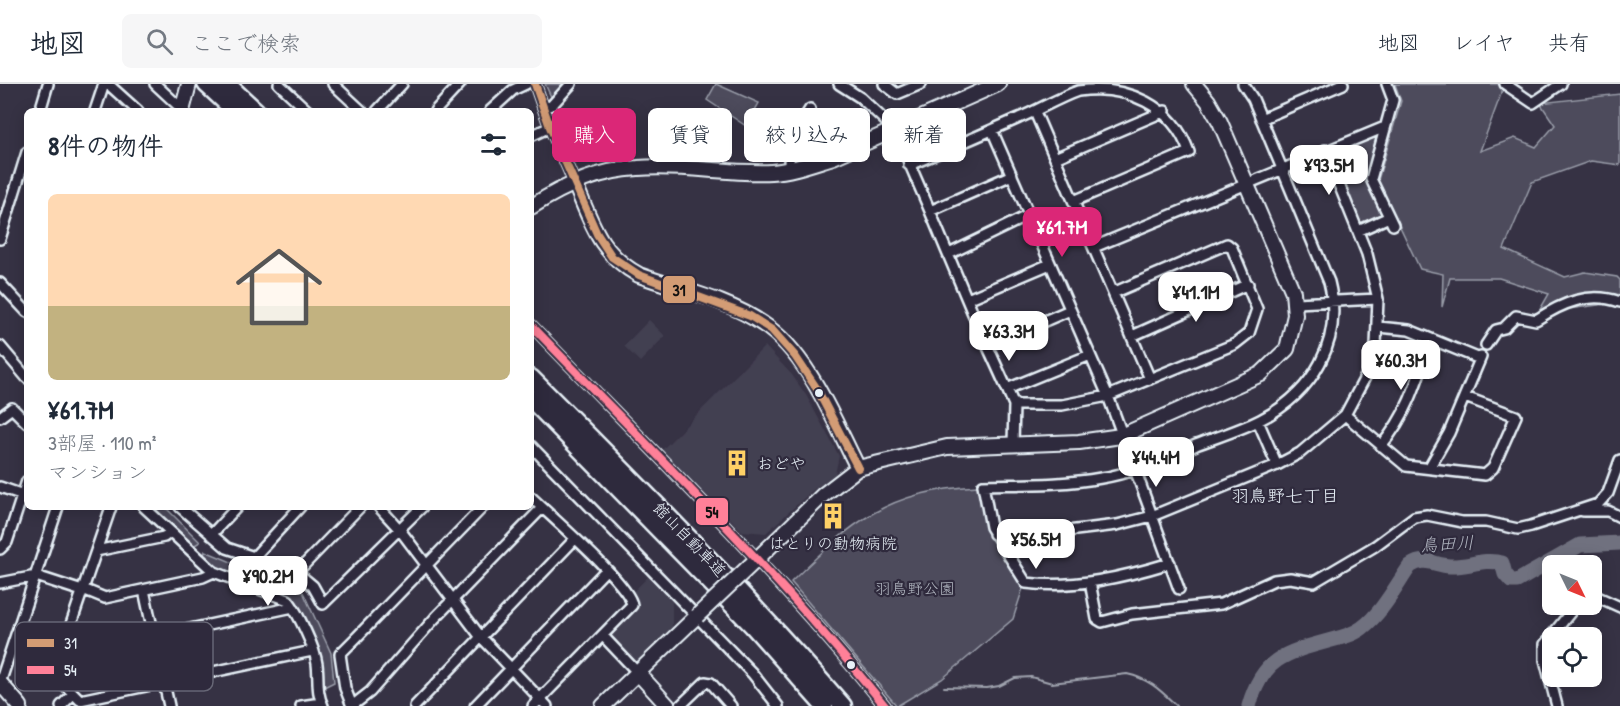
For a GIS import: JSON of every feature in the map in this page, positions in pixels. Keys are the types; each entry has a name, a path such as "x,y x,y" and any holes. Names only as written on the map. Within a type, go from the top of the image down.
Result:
{"highway":[{"path":"206,84 232,108"},
{"path":"227,84 253,108"},
{"name":"館山自動車道","path":"534,381 698,546 843,706"},
{"name":"館山自動車道","path":"534,402 753,626 824,706"}],"street":[{"path":"41,108 48,84"},
{"path":"96,108 106,84 134,108"},
{"path":"155,84 181,108"},
{"path":"183,108 189,84"},
{"path":"279,84 305,108"},
{"path":"380,108 402,84"},
{"path":"438,108 460,84"},
{"path":"493,108 513,90 526,84"},
{"path":"535,84 545,107 550,127 603,246 623,266 639,275 750,316 779,337 817,389 858,468"},
{"path":"545,107 552,105 571,84"},
{"path":"839,84 861,98 882,118"},
{"path":"885,84 897,94 921,84"},
{"path":"944,108 998,84"},
{"path":"603,706 806,511 858,468 947,447 1079,442 1120,436 1234,387 1269,369 1287,349 1294,324 1296,303 1220,122 1209,101 1194,84"},
{"path":"1170,563 1130,576 1090,582 1026,583 994,534 983,485 1101,479 1134,470 1258,421 1298,393 1317,369 1332,335 1334,301 1325,267 1261,119 1243,84"},
{"path":"1261,119 1343,84"},
{"path":"1358,231 1390,221 1371,179 1393,100 1387,84"},
{"path":"1505,84 1533,103 1561,84"},
{"path":"909,165 1079,91 1115,85 1143,95 1165,111 1184,136 1190,152 1074,201"},
{"path":"338,86 359,108"},
{"path":"1055,158 1165,111"},
{"path":"1035,112 1150,379"},
{"path":"534,135 550,127"},
{"path":"1094,247 1246,182 1385,127"},
{"path":"992,130 1108,396 1120,436 1179,589"},
{"path":"534,205 557,190 605,172 638,167 772,172 833,157 882,136"},
{"path":"994,534 1051,533 1117,525 1152,516 1277,465 1300,453 1345,415 1369,370 1376,345 1378,299 1373,273 1325,150"},
{"path":"0,239 24,162"},
{"path":"789,162 789,169"},
{"path":"908,162 1014,405 1013,444"},
{"path":"930,211 1012,175"},
{"path":"947,252 1029,215"},
{"path":"1014,405 1062,405 1108,396 1236,344 1249,333 1257,309 1232,248 1227,244 1113,293"},
{"path":"968,302 970,298 1050,264"},
{"path":"0,283 24,309"},
{"path":"1132,336 1248,284"},
{"path":"1486,345 1496,330 1504,328 1516,316 1536,320 1554,307 1594,297 1607,297 1620,302"},
{"path":"1296,303 1378,299"},
{"path":"987,345 1070,310"},
{"path":"1378,327 1409,330 1430,341 1480,358 1465,397 1430,468"},
{"path":"534,328 757,559 840,650 885,706"},
{"path":"1381,446 1398,425 1413,398 1430,341"},
{"path":"0,346 24,374"},
{"path":"1007,389 1090,355"},
{"path":"1345,415 1406,466 1485,476 1493,468 1516,416 1465,397"},
{"path":"0,417 12,408 24,420"},
{"path":"1258,421 1277,465"},
{"path":"534,449 752,673 778,706"},
{"path":"1090,582 1097,619 1102,622 1132,614 1221,604 1274,580 1290,578 1314,582 1375,546 1414,517 1427,515 1462,522 1486,522 1518,529 1598,504 1604,498 1620,460"},
{"path":"0,488 24,496"},
{"path":"0,549 7,542 24,499"},
{"path":"381,510 428,565 480,636 540,704 632,605 631,598 606,570 534,500"},
{"path":"480,510 355,639 342,649 340,654 345,688 352,706 370,692 542,508"},
{"path":"21,622 57,510"},
{"path":"72,622 110,510"},
{"path":"147,510 214,572 288,600 317,662 318,696 322,704 301,706"},
{"path":"183,510 227,548 254,557 297,510"},
{"path":"211,535 234,510"},
{"path":"357,510 300,569 301,576 313,586 323,604 420,510"},
{"path":"1575,511 1608,511 1618,515"},
{"path":"96,551 165,537 170,532"},
{"path":"415,706 575,539"},
{"path":"475,706 606,570"},
{"path":"0,583 36,576 105,598 203,577 214,572"},
{"path":"144,590 151,622"},
{"path":"1602,599 1620,607"},
{"path":"213,624 293,607"},
{"path":"1557,706 1545,660 1545,644 1568,615"},
{"path":"603,636 638,673 662,704"},
{"path":"15,638 0,683 20,706"},
{"path":"213,672 312,651"},
{"path":"680,706 705,682 711,683 731,706"},
{"path":"70,691 80,700 128,691"},
{"path":"166,691 169,706"},
{"path":"61,706 73,694"}],"shaded area":[{"path":"649,320 665,336 640,362 624,346"},
{"name":"おどや","path":"765,346 792,375 806,395 839,456 835,474 813,490 766,533 742,531 662,450"},
{"path":"648,577 672,602 672,627 638,661 632,661 610,635 638,604 630,595"}],"green space":[{"path":"545,84 568,84 553,101"},
{"path":"716,84 759,103 756,108 744,108 744,125 732,117 732,108 719,108 707,100"},
{"path":"1395,84 1502,84 1504,86 1480,151 1515,138 1536,147 1555,125 1540,103 1620,94 1620,165 1591,161 1532,182 1504,249 1565,277 1585,272 1617,277 1620,280 1620,302 1538,313 1549,294 1499,278 1450,278 1442,307 1443,274 1420,269 1378,180 1401,101"},
{"path":"1373,135 1378,140 1367,179 1381,213 1380,217 1363,224 1359,223 1329,153"},
{"name":"羽鳥野公園","path":"978,486 983,496 989,535 1023,588 1013,619 942,679 897,706 791,582 853,526 895,502 946,489"},
{"path":"155,510 168,510 200,542 193,546"},
{"path":"205,551 303,592 331,653 334,682 324,687 321,657 293,596 214,565 204,555"}],"waterway":[{"name":"鳥田川","path":"1249,706 1261,678 1277,660 1287,654 1355,633 1376,615 1410,566 1415,563 1425,561 1457,566 1482,562 1502,563 1505,574 1511,581 1517,581 1580,545 1620,543"},
{"path":"944,687 987,688 999,686 1015,678 1031,677 1052,683 1127,674 1149,682 1177,706"}],"transit line":[{"name":"31","path":"535,84 550,127 597,234 612,257 639,275 750,316 772,330 795,356 817,389 858,468"},
{"name":"54","path":"534,328 757,559 885,706"}],"place":[{"name":"おどや","path":"737,463"},
{"name":"はとりの動物病院","path":"833,516"}],"district":[{"name":"羽鳥野七丁目","path":"1285,496"}]}
